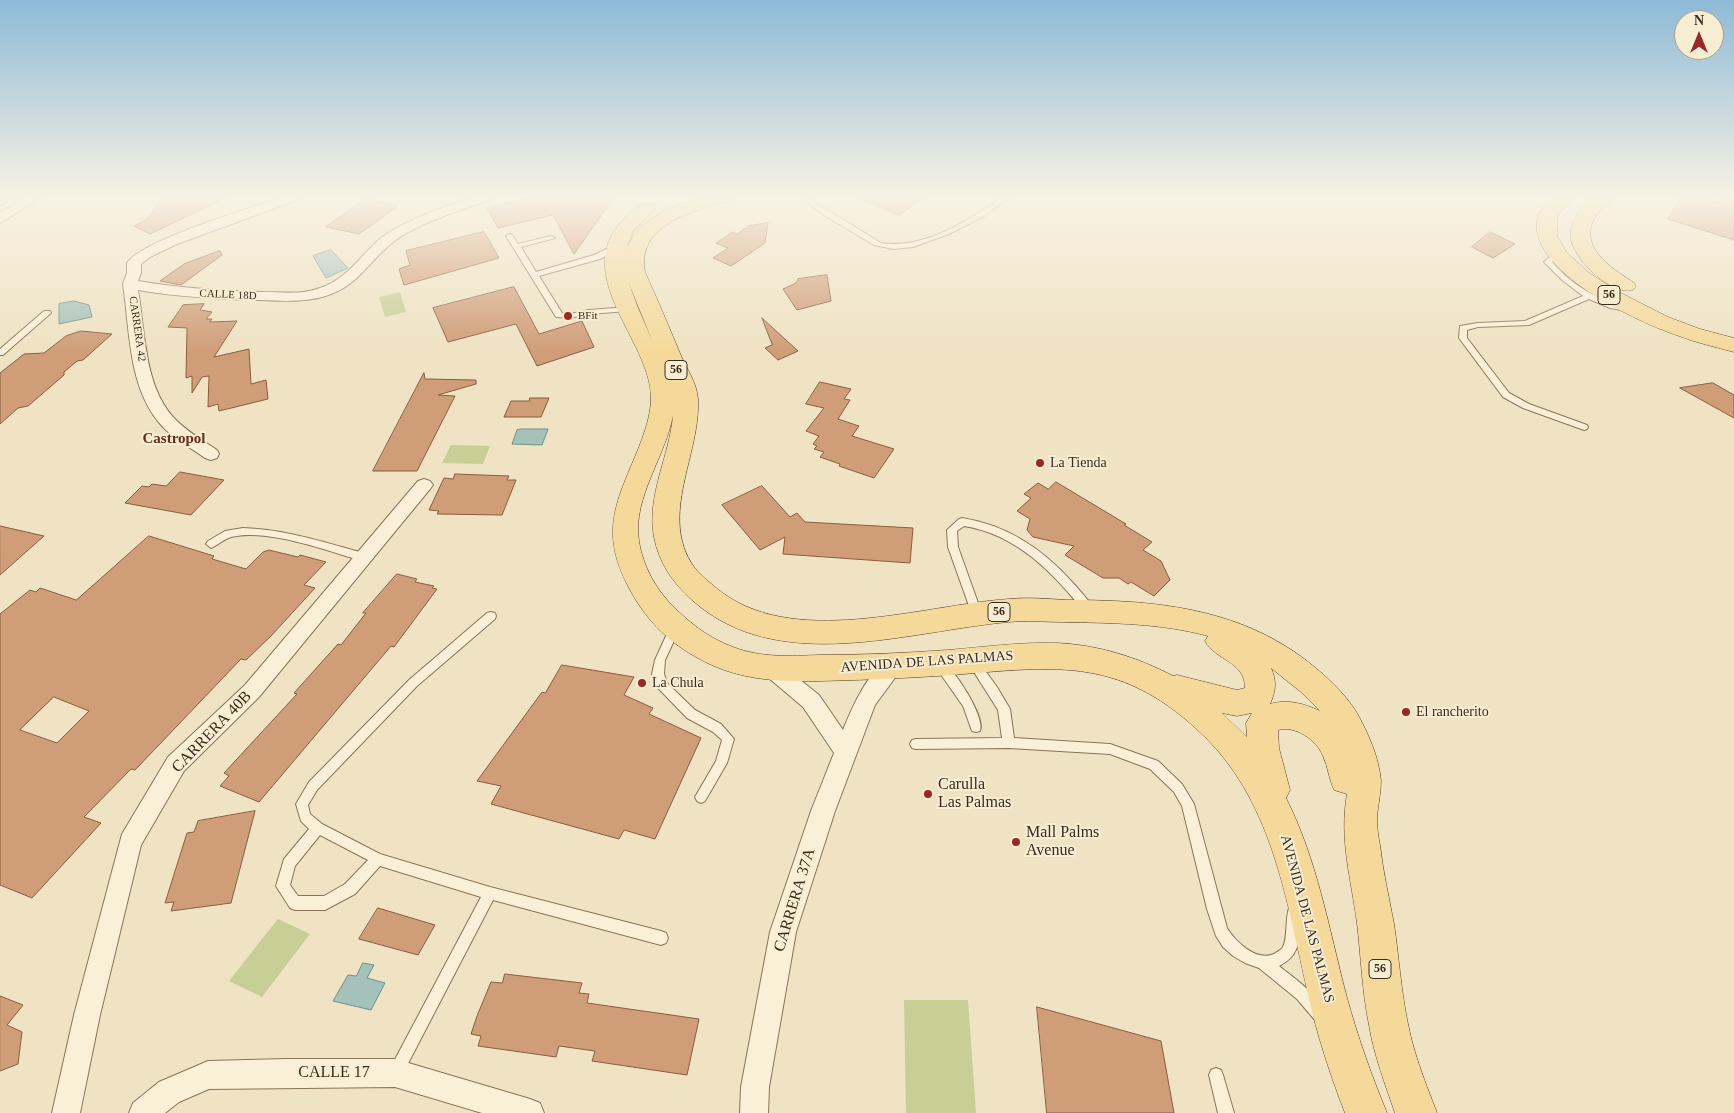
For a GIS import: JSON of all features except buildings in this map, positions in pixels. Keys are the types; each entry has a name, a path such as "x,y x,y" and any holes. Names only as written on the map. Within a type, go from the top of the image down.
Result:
{"main road":[{"name":"AVENIDA DE LAS PALMAS","path":"616,248 615,271 628,309 658,371 662,385 660,420 633,489 625,524 625,545 631,564 642,586 662,614 676,627 711,652 741,664 771,668 893,667 1034,655 1064,655 1114,664 1156,683 1202,714 1242,754 1258,778 1282,828 1299,880 1336,1032 1366,1113"},
{"name":"56","path":"637,248 634,254 634,272 686,395 682,433 665,518 670,550 687,579 721,609 746,620 778,628 814,633 889,627 1013,610 1090,611 1185,618 1233,632 1269,650 1315,685 1336,708 1350,731 1364,781 1359,821 1377,940 1384,1003 1391,1040 1416,1113"},
{"name":"56","path":"1554,248 1576,273 1592,285 1638,312 1679,329 1734,345"},
{"name":"56","path":"1582,248 1595,263 1613,278 1649,299 1690,316 1734,328"},
{"path":"1156,683 1237,703 1256,698 1262,682 1258,671 1247,658 1185,618"},
{"path":"1282,828 1263,748 1262,723 1270,717 1282,714 1296,716 1311,722 1330,737 1337,748 1359,821"}],"street":[{"name":"CARRERA 42","path":"158,248 145,254 134,263 134,273 130,284 143,367 157,409 168,422 211,454"},
{"path":"327,290 355,274 379,248"},
{"name":"CALLE 18D","path":"130,284 176,292 271,297 297,297 327,290"},
{"name":"CARRERA 40B","path":"66,1113 87,1015 130,842 176,764 252,691 424,485"},
{"name":"CARRERA 37A","path":"754,1113 755,1086 782,932 845,751 866,700 893,667"},
{"path":"771,668 811,702 845,751"},
{"name":"CALLE 17","path":"144,1113 169,1092 208,1075 395,1073 530,1113"}],"lane":[{"path":"519,248 559,315 628,309"},
{"path":"535,275 597,256 616,248"},
{"path":"1558,254 1548,262 1558,274 1587,297 1609,306 1638,312"},
{"path":"1584,427 1526,406 1506,395 1463,338 1463,328 1478,325 1526,323 1587,297"},
{"path":"0,353 47,314"},
{"path":"978,614 953,547 952,530 962,522 974,522 990,527 1036,555 1075,590 1090,611"},
{"path":"212,544 227,535 246,532 263,533 363,558"},
{"path":"491,616 413,683 313,786 302,804 305,817 318,828 378,859 490,893 661,938"},
{"path":"676,627 660,660 658,674 662,686 691,714 717,728 728,739 721,763 701,797"},
{"path":"971,661 993,690 1004,709 1009,743"},
{"path":"938,663 958,690 975,718 976,726"},
{"path":"916,744 1009,743 1110,749 1154,765 1178,788 1188,804 1221,931 1238,952 1250,958 1272,962 1284,956 1290,949 1299,880"},
{"path":"318,828 289,863 282,886 295,903 325,903 350,889 378,859"},
{"path":"395,1073 490,893"},
{"path":"1264,962 1302,994 1336,1032"},
{"path":"1216,1075 1226,1113"}],"green space":[{"path":"400,292 406,312 385,317 379,297"},
{"path":"451,445 490,446 483,464 442,463"},
{"path":"278,919 310,934 262,997 229,981"},
{"path":"904,1000 968,1000 976,1113 906,1113"}],"water":[{"path":"331,250 348,268 326,278 313,256"},
{"path":"74,301 89,305 92,317 59,324 59,304"},
{"path":"548,429 542,445 512,444 517,430"},
{"path":"363,963 374,965 367,978 385,983 371,1010 333,1001 348,975 356,976"}],"place":[{"name":"BFit","path":"568,316"},
{"name":"La Tienda","path":"1040,463"},
{"name":"La Chula","path":"642,683"},
{"name":"El rancherito","path":"1406,712"},
{"name":"Carulla Las Palmas","path":"928,794"},
{"name":"Mall Palms Avenue","path":"1016,842"}],"district":[{"name":"Castropol","path":"174,439"}]}
